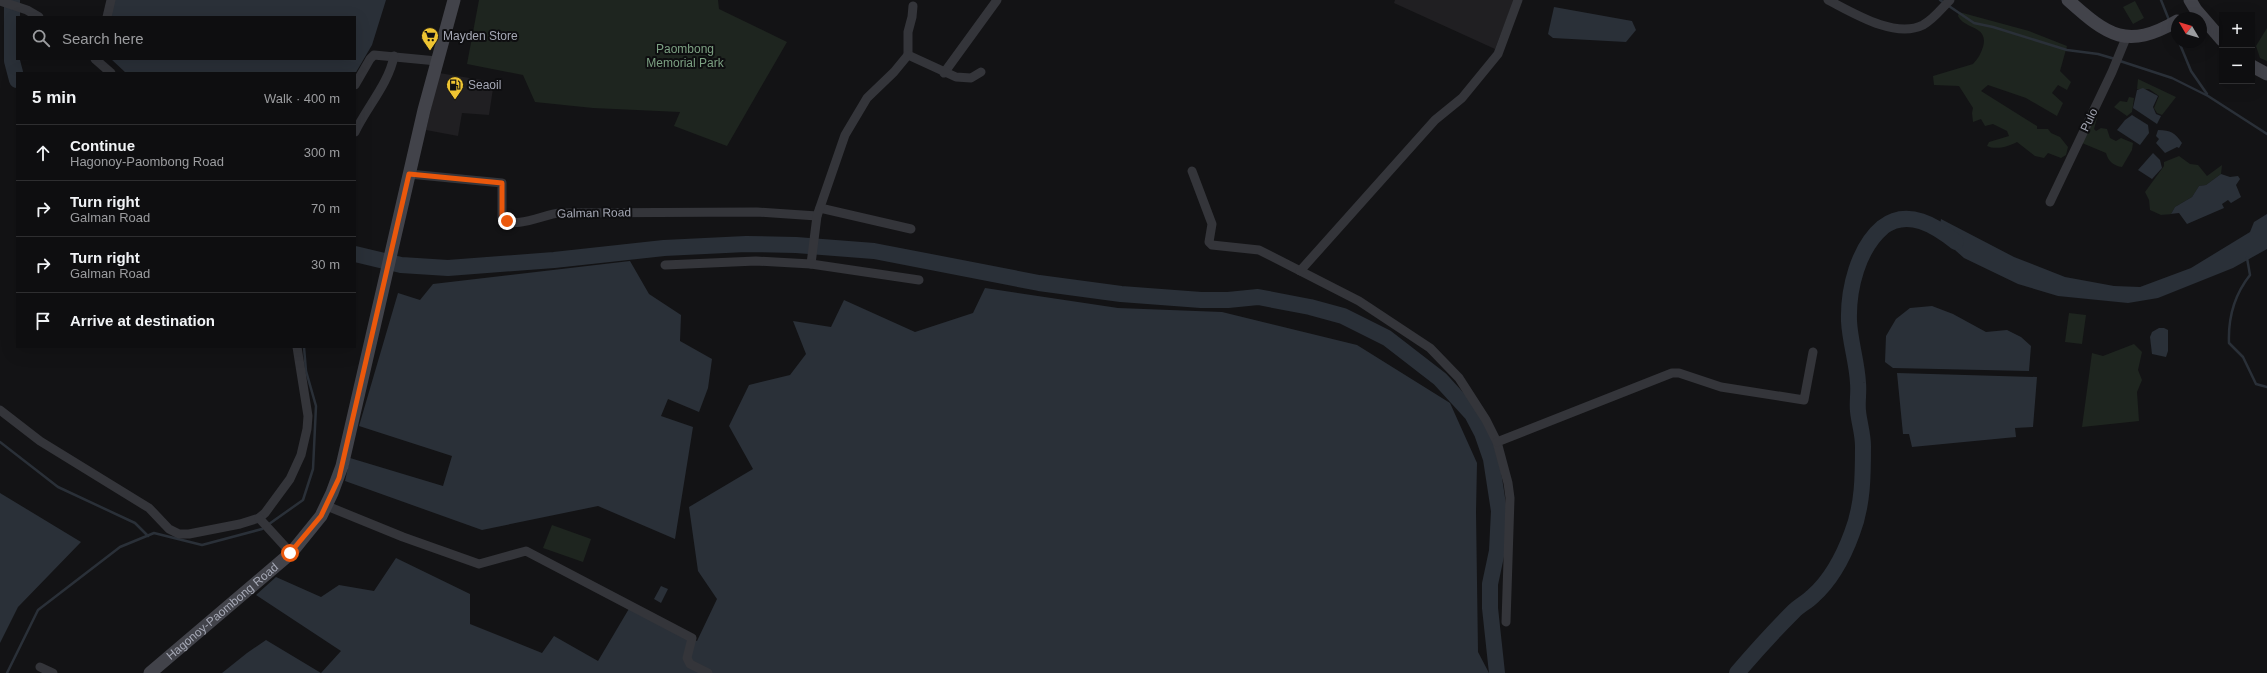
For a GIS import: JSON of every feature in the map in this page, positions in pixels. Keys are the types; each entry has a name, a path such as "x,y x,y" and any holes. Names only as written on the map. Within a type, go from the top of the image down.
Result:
{"main road":[{"name":"Hagonoy-Paombong Road","path":"150,673 290,553 327,506 342,466 409,174 454,0"},
{"path":"2068,0 2100,26 2126,38 2144,36 2171,24"},
{"path":"2193,5 2219,36"},
{"path":"2255,68 2267,74"}],"street":[{"path":"107,16 111,0"},
{"path":"1300,271 1365,197 1436,120 1462,98 1498,54 1518,0"},
{"path":"1828,0 1891,29 1903,30 1923,25 1934,17 1950,0"},
{"path":"2,2 27,10 37,16"},
{"path":"944,73 992,2"},
{"path":"811,264 815,230 819,212 845,136 867,98 894,72 908,54 908,32 913,6"},
{"name":"Pulo","path":"2050,202 2115,66 2126,38"},
{"path":"908,54 944,73 963,79 971,78 981,72"},
{"path":"356,83 370,59 374,55 394,56 437,62"},
{"path":"356,130 364,112 391,71 394,56"},
{"path":"95,60 110,72"},
{"path":"1192,171 1212,224 1210,242 1212,245 1259,250 1359,301 1430,348 1468,391 1497,442 1508,483 1510,498 1506,622"},
{"name":"Galman Road","path":"409,174 502,183 502,218 507,221 527,222 559,213 819,212"},
{"path":"819,212 911,229"},
{"path":"665,265 756,261 811,264 920,280"},
{"path":"262,522 272,504 290,479 305,442 308,416 297,348"},
{"path":"1497,442 1672,373 1679,373 1721,387 1804,400 1813,352"},
{"path":"0,410 40,440 149,508 162,523 179,534 189,534 240,524 262,522"},
{"path":"327,506 403,537 479,564 526,550 692,638 687,658 690,664 708,673"},
{"path":"262,522 290,553"},
{"path":"40,667 53,673"}],"shaded area":[{"path":"113,0 386,0 372,45 356,72 125,72 112,60 356,60 356,16 108,16"},
{"path":"1395,0 1514,0 1495,49 1394,3"},
{"path":"1554,7 1632,21 1636,30 1626,42 1553,38 1548,34"},
{"path":"439,73 494,82 489,115 462,113 458,136 426,130"},
{"path":"2143,88 2158,96 2153,107 2156,114 2161,116 2157,124 2133,108 2137,90"},
{"path":"2132,115 2148,125 2149,133 2140,145 2117,130 2125,120"},
{"path":"2158,130 2169,131 2175,134 2182,143 2179,148 2177,147 2165,153 2156,143 2159,139 2156,136"},
{"path":"2153,153 2160,160 2162,168 2152,179 2138,170"},
{"path":"2221,174 2230,177 2238,176 2240,179 2236,185 2241,197 2231,203 2228,200 2222,204 2224,208 2187,224 2179,213 2171,214 2175,207 2192,197 2199,186 2206,185"},
{"path":"2267,214 2267,249 2233,268 2158,298 2128,303 2058,296 2018,284 1964,258 1938,235 1941,219 2014,257 2065,277 2114,286 2140,287 2191,268 2250,232 2254,222"},
{"path":"630,261 649,294 681,315 680,341 712,359 708,388 699,412 668,399 661,416 693,427 675,539 598,506 482,530 345,481 350,458 443,486 452,456 359,426 398,293 420,300 433,284"},
{"path":"985,288 1118,308 1222,312 1357,345 1450,403 1477,463 1476,512 1478,652 1489,673 321,673 341,651 256,595 276,577 321,597 339,585 374,591 396,558 470,594 470,624 542,653 554,636 598,661 630,607 697,641 717,599 698,571 689,507 753,469 729,426 749,385 790,375 806,354 793,321 831,327 844,300 915,332 973,313"},
{"path":"1932,306 1953,314 1986,332 2007,330 2021,337 2031,346 2029,371 1893,368 1885,362 1886,336 1896,319 1910,308"},
{"path":"2159,328 2168,330 2168,351 2166,357 2152,354 2150,337 2152,332"},
{"path":"1897,373 2037,377 2033,427 2015,428 2016,437 1912,447 1909,434 1903,434"},
{"path":"0,493 81,542 18,607 0,643"},
{"path":"661,586 668,589 661,603 654,599"},
{"path":"266,640 321,673 222,673"}],"green space":[{"name":"Paombong Memorial Park","path":"479,0 718,0 719,9 787,42 727,146 674,126 680,112 593,108 535,102 523,75 467,64"},
{"path":"2135,1 2144,18 2133,24 2123,7"},
{"path":"1959,12 2029,31 2067,46 2060,71 2071,82 2067,90 2058,85 2052,93 2063,103 2057,116 2026,98 1988,85 1981,91 2037,126 2037,129 2048,129 2051,133 2060,137 2068,147 2066,155 2061,158 2048,153 2044,158 2035,156 2017,142 2002,147 1994,148 1987,146 1989,142 2009,136 2007,131 1993,124 1985,126 1981,119 1973,122 1973,108 1959,86 1934,85 1933,76 1973,64 1983,47 1983,35 1980,31 1961,20 1958,16"},
{"path":"2267,28 2267,61 2260,58 2256,46"},
{"path":"2138,79 2176,97 2162,115 2157,113 2154,108 2159,96 2149,89 2137,89"},
{"path":"2129,97 2134,98 2132,112 2127,116 2114,107 2120,101 2127,102"},
{"path":"2093,116 2097,118 2094,129 2096,131 2101,128 2107,129 2110,138 2116,141 2121,138 2133,143 2132,150 2122,167 2116,166 2112,163 2106,153 2082,143"},
{"path":"2179,156 2190,164 2198,165 2207,176 2222,165 2221,174 2206,185 2199,186 2192,197 2175,207 2171,214 2161,215 2150,210 2149,200 2145,192 2164,166 2164,162"},
{"path":"2069,313 2086,315 2082,344 2065,342"},
{"path":"2134,344 2142,352 2138,370 2142,380 2137,392 2139,421 2082,427 2092,353 2103,356"},
{"path":"552,525 591,539 583,562 543,548"}],"waterway":[{"path":"12,0 12,61 16,76"},
{"path":"1940,0 1974,23 1993,27 2067,50 2098,54 2115,59"},
{"path":"2161,0 2169,20"},
{"path":"2181,48 2191,71 2207,94"},
{"path":"2120,61 2172,78 2208,96 2267,134"},
{"path":"1737,673 1796,609 1820,590 1841,558 1856,522 1862,490 1863,446 1858,411 1858,386 1849,321 1849,309 1850,296 1856,270 1867,246 1883,227 1902,219 1912,219 1931,225 1956,242"},
{"path":"356,254 401,265 448,268 554,260 664,248 746,244 796,245 874,251 1039,283 1121,294 1201,300 1228,300 1258,297 1310,307 1343,316 1387,338 1440,379 1472,414 1482,433 1491,459 1499,511 1497,551 1490,584 1490,608 1497,673"},
{"path":"2247,258 2250,275 2236,298 2231,316 2229,343 2243,357 2256,384 2267,387"},
{"path":"7,673 38,610 120,547 154,533 202,545 262,529 303,500 313,469 316,406 306,371 304,348"},
{"path":"0,442 58,487 135,523 148,536"}],"place":[{"name":"Mayden Store","path":"430,51"},
{"name":"Seaoil","path":"455,100"}],"route":[{"path":"290,553 321,516 339,478 409,174 502,183 502,218 507,221"}]}
